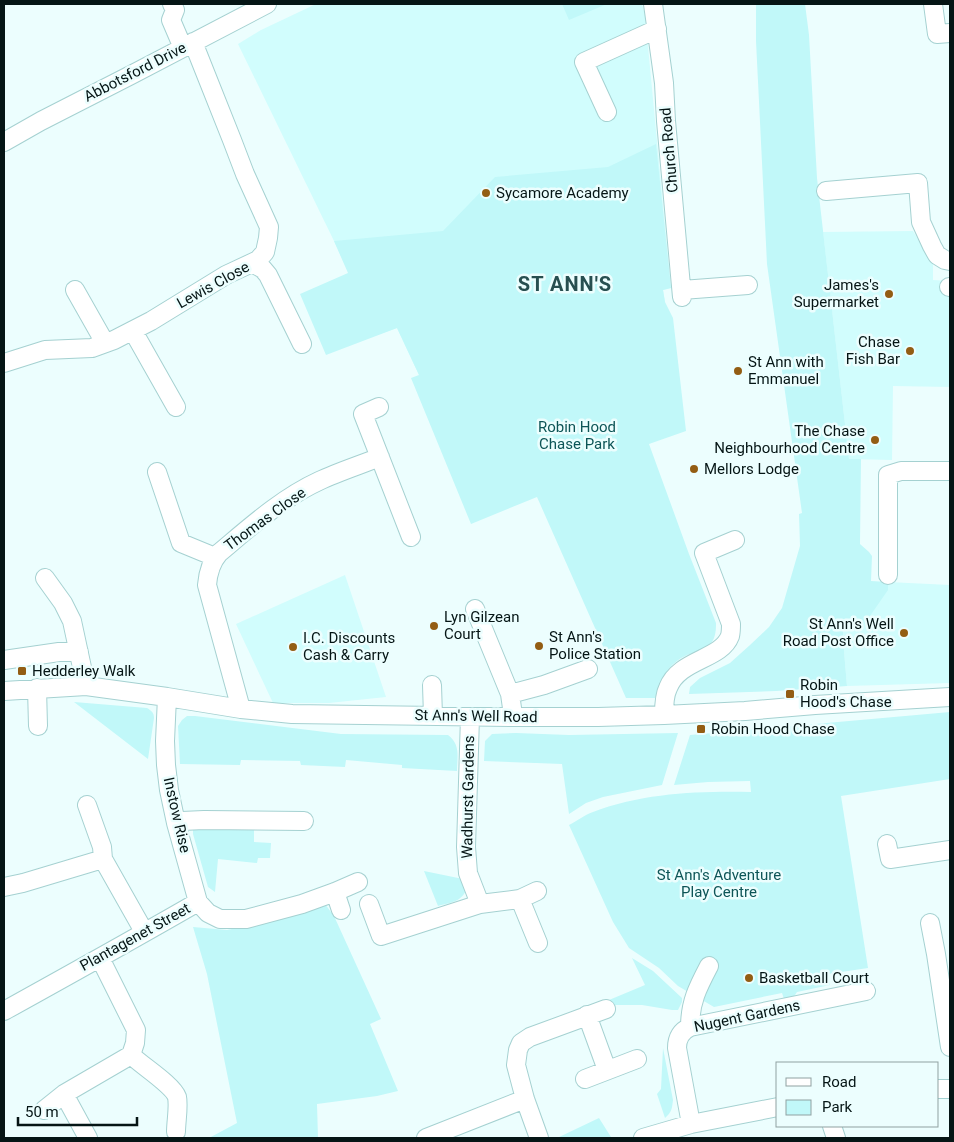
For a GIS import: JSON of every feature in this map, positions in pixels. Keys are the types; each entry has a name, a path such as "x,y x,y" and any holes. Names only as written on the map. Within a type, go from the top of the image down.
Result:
{"street":[{"name":"Lewis Close","path":"4,363 44,350 92,348 114,340 151,321 226,274 258,260 265,252 269,227 232,140 188,45 171,20 175,10 172,4"},
{"name":"Abbotsford Drive","path":"4,142 49,116 267,4"},
{"name":"Church Road","path":"653,4 664,83 682,294 748,284"},
{"path":"934,4 937,34 950,32"},
{"path":"607,112 584,62 657,29"},
{"path":"826,191 918,183 921,222 937,255 950,261"},
{"path":"252,263 268,275 302,344"},
{"path":"75,290 105,343"},
{"path":"132,331 176,407"},
{"path":"379,407 363,414 411,537"},
{"name":"Thomas Close","path":"241,709 207,585 208,575 215,557 252,525 286,500 318,481 380,457"},
{"path":"888,575 888,475 900,471 950,471"},
{"path":"158,472 181,543 215,557"},
{"path":"664,716 668,688 677,673 691,663 707,657 719,649 728,641 731,634 731,624 704,553 735,540"},
{"path":"45,578 63,603 72,621 86,686"},
{"path":"475,609 510,694 512,717"},
{"path":"4,660 59,652 79,652"},
{"path":"510,694 544,685 588,669"},
{"path":"432,685 433,716"},
{"name":"St Ann's Well Road","path":"4,691 86,686 241,709 292,714 470,717 664,716 746,712 815,704 950,696"},
{"path":"37,688 38,726"},
{"name":"Instow Rise","path":"167,697 165,741 169,790 198,902"},
{"name":"Wadhurst Gardens","path":"470,717 466,847 468,873 480,904"},
{"path":"87,805 102,847 103,859 146,932"},
{"path":"176,823 182,820 272,829 304,821"},
{"path":"887,844 890,860 950,850"},
{"path":"4,887 25,888 103,859"},
{"path":"198,902 208,913 220,919 246,919 302,904 358,882"},
{"path":"335,892 341,910"},
{"path":"368,904 381,936 480,904 520,899 537,892"},
{"path":"520,899 538,943"},
{"name":"Plantagenet Street","path":"4,1011 67,966 100,958 198,902"},
{"path":"930,923 943,953 950,1047"},
{"path":"44,1110 64,1094 131,1054 135,1043 136,1030 100,958"},
{"path":"690,1026 694,995 708,966"},
{"name":"Nugent Gardens","path":"692,1124 677,1048 677,1040 684,1030 690,1026 846,988 866,992"},
{"path":"539,1138 516,1066 521,1043 530,1036 606,1009"},
{"path":"587,1015 607,1070"},
{"path":"131,1054 138,1062 173,1089 177,1098 176,1132"},
{"path":"585,1079 637,1058"},
{"path":"64,1094 88,1138"},
{"path":"426,1138 525,1099"},
{"path":"643,1138 692,1124 776,1107"}],"shaded area":[{"name":"Sycamore Academy","path":"316,4 642,4 645,15 671,288 663,290 665,302 419,375 397,328 377,335 334,241 238,44 261,30"},
{"path":"913,231 933,263 933,280 950,281 950,387 893,386 892,460 849,459 823,232"},
{"path":"345,575 386,697 329,703 273,703 236,624"},
{"path":"888,582 950,585 950,683 847,686 843,625 863,626"}],"green space":[{"path":"562,4 607,4 569,20"},
{"path":"756,4 805,4 809,35 817,178 849,459 861,459 860,544 872,556 871,581 888,582 888,590 863,626 843,625 847,686 689,694 690,687 700,678 730,663 769,627 782,608 800,546 799,514 802,513 767,264 756,41"},
{"name":"Robin Hood Chase Park","path":"656,144 671,288 663,290 665,302 673,318 686,431 649,444 716,623 713,640 709,645 677,661 669,668 658,687 655,698 626,698 537,497 471,524 411,378 419,375 397,328 326,355 300,294 348,273 334,241 443,231 495,177 608,167"},
{"path":"74,702 147,708 150,710 154,718 148,759"},
{"name":"St Ann's Adventure Play Centre","path":"950,712 950,779 841,796 868,968 828,974 830,985 797,992 793,998 784,999 782,993 714,1007 678,986 659,968 629,948 613,922 569,825 593,812 651,797 711,792 751,792 750,781 674,785 690,735"},
{"path":"187,716 341,734 448,735 457,747 457,771 402,768 402,765 346,760 345,767 301,765 300,761 241,760 240,765 180,764 178,726"},
{"path":"678,733 662,785 603,797 586,803 569,814 562,764 484,761 485,741 492,734 569,735"},
{"path":"254,826 254,842 271,843 270,858 258,858 257,863 218,859 215,892 208,887 193,829"},
{"path":"424,871 463,879 466,891 457,900 438,906"},
{"path":"325,904 334,916 381,1019 370,1024 398,1091 377,1096 317,1104 318,1138 209,1138 237,1123 207,974 193,927 227,930 267,922"},
{"path":"632,958 653,971 682,998 678,1010 642,1005 611,1005 609,1000 645,985"},
{"path":"663,1048 673,1100 671,1110 665,1118 657,1094 661,1089"},
{"path":"599,1118 611,1137 557,1138"}],"place":[{"name":"Sycamore Academy","path":"486,193"},
{"name":"James's Supermarket","path":"889,294"},
{"name":"Chase Fish Bar","path":"910,351"},
{"name":"St Ann with Emmanuel","path":"738,371"},
{"name":"The Chase Neighbourhood Centre","path":"875,440"},
{"name":"Mellors Lodge","path":"694,469"},
{"name":"Lyn Gilzean Court","path":"434,626"},
{"name":"St Ann's Well Road Post Office","path":"904,633"},
{"name":"St Ann's Police Station","path":"539,646"},
{"name":"I.C. Discounts Cash & Carry","path":"293,647"},
{"name":"Hedderley Walk","path":"22,671"},
{"name":"Robin Hood's Chase","path":"790,694"},
{"name":"Robin Hood Chase","path":"701,729"},
{"name":"Basketball Court","path":"749,978"}],"district":[{"name":"ST ANN'S","path":"565,284"}]}
